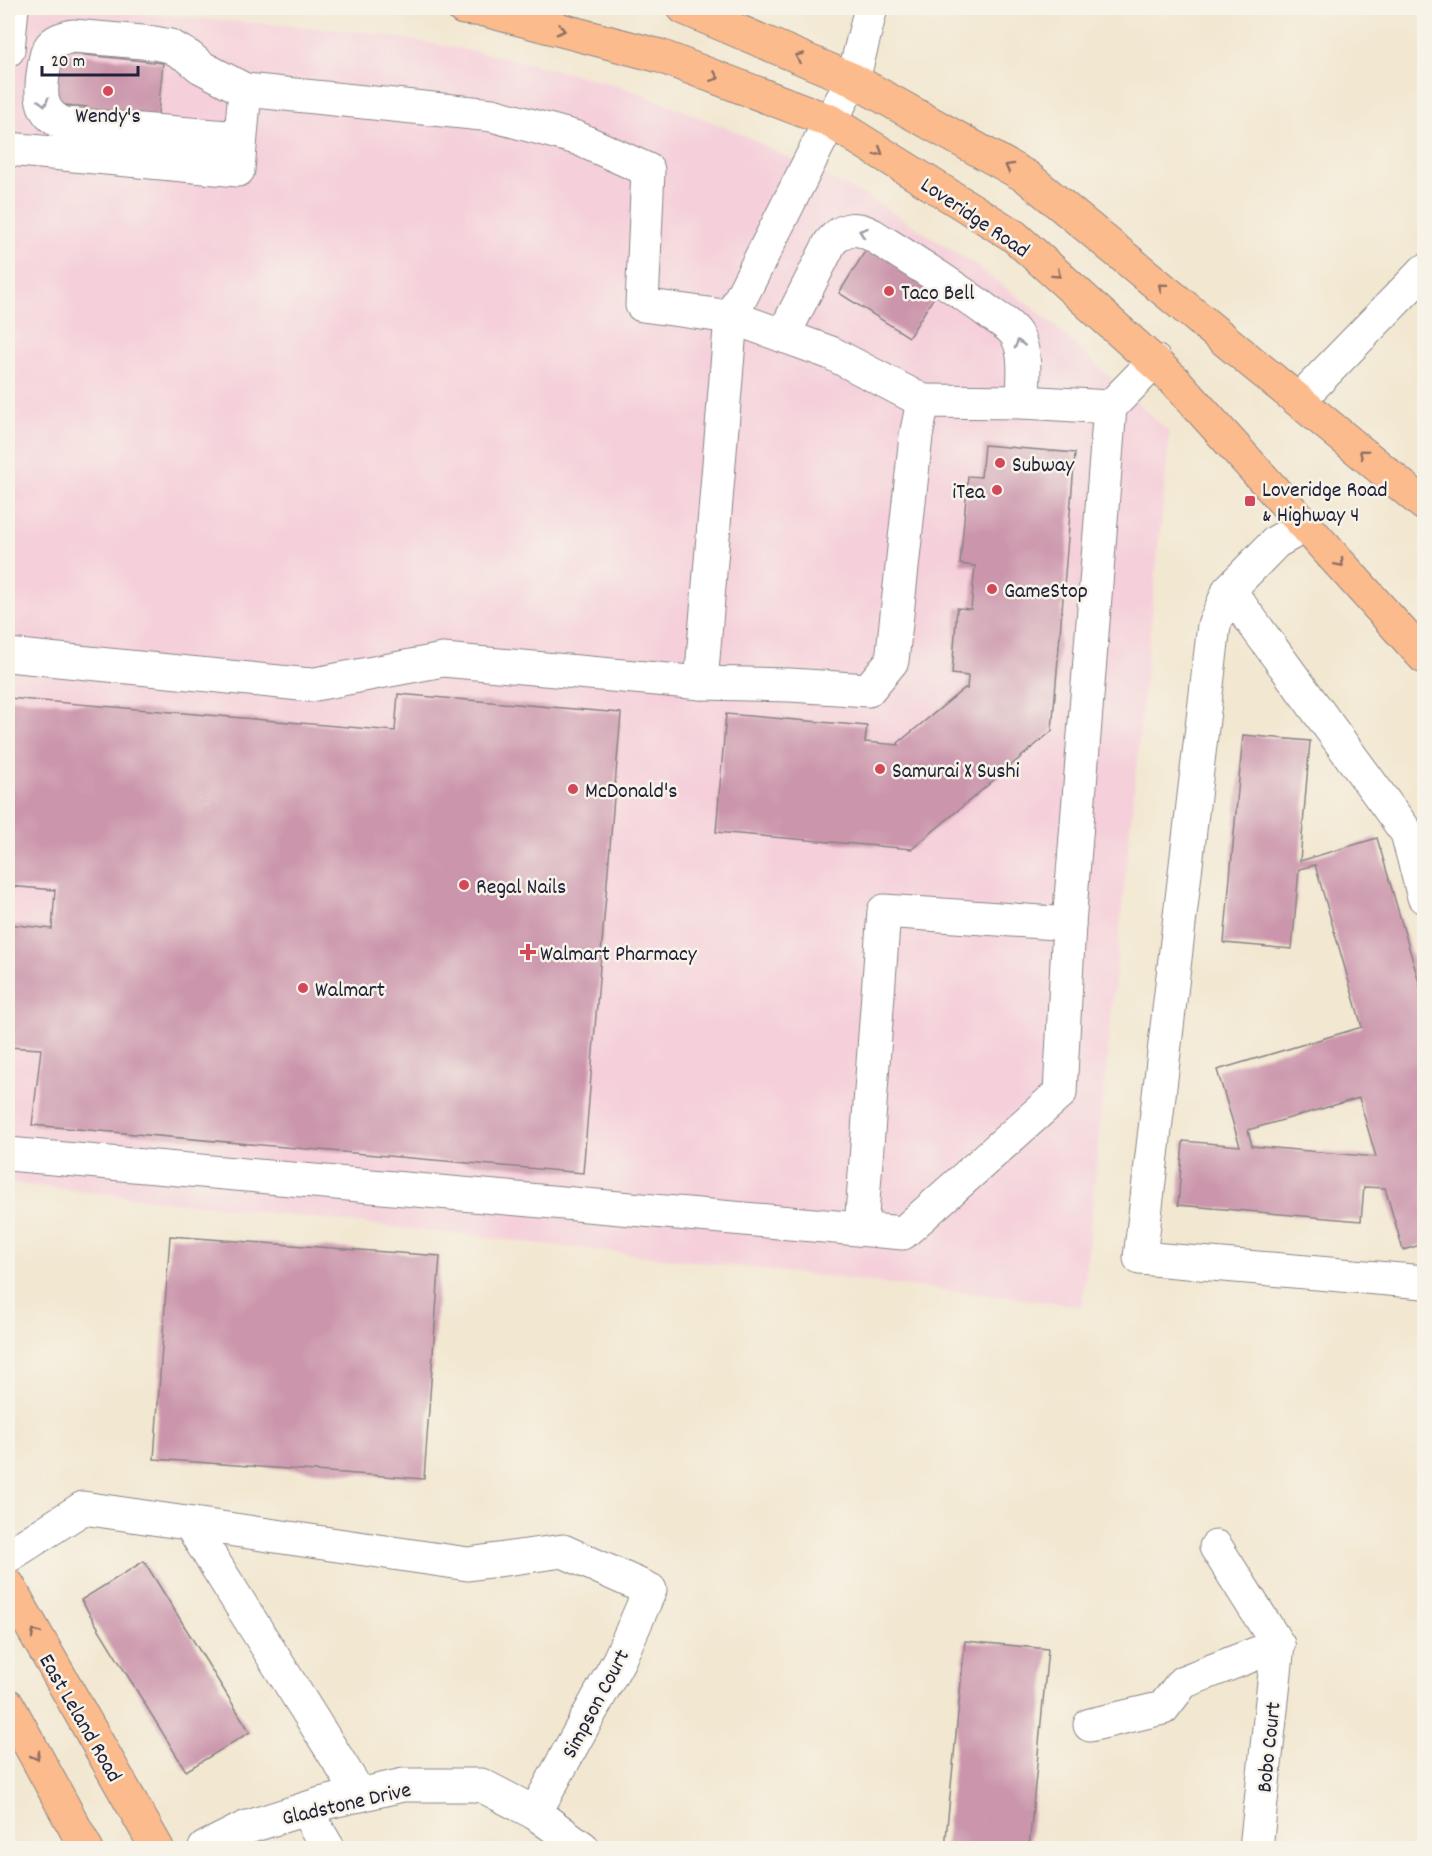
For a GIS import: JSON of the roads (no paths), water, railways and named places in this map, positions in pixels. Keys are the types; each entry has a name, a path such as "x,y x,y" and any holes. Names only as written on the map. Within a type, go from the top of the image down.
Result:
{"main road":[{"name":"Loveridge Road","path":"463,8 485,10 660,56 830,121 1014,236 1175,381 1425,657"},
{"path":"684,8 853,80 1027,177 1425,504"},
{"name":"East Leland Road","path":"8,1585 157,1848"},
{"path":"8,1705 86,1848"}],"street":[{"path":"8,50 12,8"},
{"path":"700,683 731,317 853,80 871,8"},
{"path":"240,138 65,124 55,120 47,113 42,103 41,91 48,50 55,43 73,36 153,43 171,46 201,67 245,90 492,115 577,138 648,170 642,305 731,317 831,354 923,401 1023,402 1110,407"},
{"path":"8,149 238,170 245,90"},
{"path":"783,336 830,243 839,233 858,229 872,235 962,293 1009,327 1019,340 1023,365 1023,402"},
{"path":"1299,400 1425,271"},
{"path":"8,1154 903,1233 1060,1092 1069,924 1110,407 1155,361"},
{"path":"8,655 310,685 443,660 700,683 868,690 892,661 916,436 923,401"},
{"path":"1306,525 1276,542 1228,590 1214,625 1140,1258 1425,1282"},
{"path":"1228,590 1407,833 1425,897"},
{"path":"861,1229 884,910 1069,924"},
{"path":"8,1556 83,1508 190,1524 360,1795"},
{"name":"Simpson Court","path":"190,1524 468,1564 562,1551 650,1590 619,1660 535,1813"},
{"path":"1090,1725 1163,1708 1183,1682 1278,1645 1216,1546"},
{"name":"Bobo Court","path":"1256,1848 1278,1645"},
{"name":"Gladstone Drive","path":"205,1848 245,1828 305,1809 403,1785 482,1785 535,1813 583,1848"},
{"path":"305,1809 328,1848"}],"place":[{"name":"Wendy's","path":"108,91"},
{"name":"Taco Bell","path":"889,291"},
{"name":"Subway","path":"1000,463"},
{"name":"iTea","path":"997,490"},
{"name":"Loveridge Road & Highway 4","path":"1250,501"},
{"name":"GameStop","path":"992,589"},
{"name":"Samurai X Sushi","path":"880,769"},
{"name":"McDonald's","path":"573,789"},
{"name":"Regal Nails","path":"464,885"},
{"name":"Walmart Pharmacy","path":"528,952"},
{"name":"Walmart","path":"303,988"}]}
